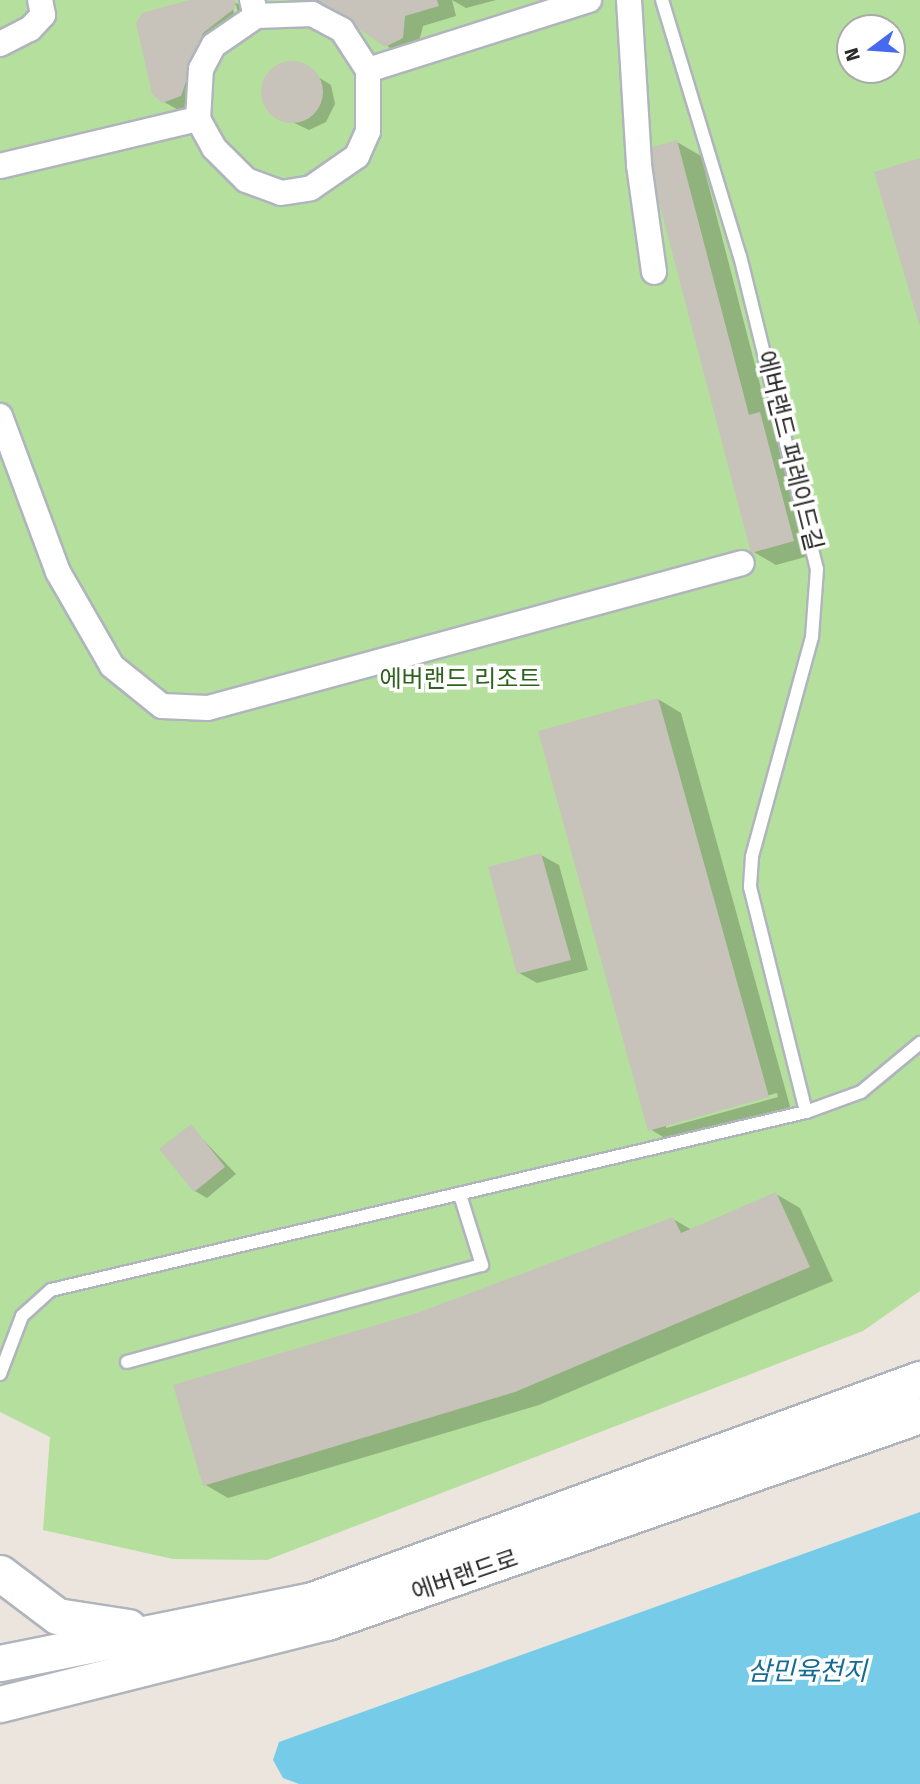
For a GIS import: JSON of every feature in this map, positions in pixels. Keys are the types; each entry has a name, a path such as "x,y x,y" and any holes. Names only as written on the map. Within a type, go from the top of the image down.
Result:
{"street":[{"path":"0,44 37,22 43,15 40,0"},
{"path":"368,70 531,8 589,0"},
{"path":"629,0 639,165 654,272"},
{"path":"254,8 312,14 342,30 368,70 368,131 357,156 311,188 281,193 246,180 214,148 198,119 201,69 214,45 254,8"},
{"path":"0,166 198,119"},
{"path":"0,416 58,572 112,666 162,706 208,708 742,563"},
{"name":"에버랜드로","path":"0,1663 170,1631 312,1600 414,1566 920,1380"},
{"name":"에버랜드로","path":"0,1704 327,1622 920,1415"},
{"path":"0,1573 57,1616 170,1631"}],"lane":[{"name":"에버랜드 퍼레이드길","path":"662,0 740,256 817,569 812,637 752,857 750,887 806,1112"},
{"path":"0,1374 22,1316 51,1290 806,1112 861,1092 920,1042"},
{"path":"127,1362 482,1265 460,1195"}],"green space":[{"name":"에버랜드 리조트","path":"0,0 920,0 920,1291 863,1331 267,1560 173,1559 43,1530 50,1437 0,1412"}],"water":[{"name":"삼민육천지","path":"920,1512 920,1784 299,1784 283,1778 273,1760 279,1742"}],"building":[{"path":"189,0 235,0 235,8 203,33 181,96 162,103 152,94 136,23 142,13"},
{"path":"318,0 437,0 439,6 405,16 403,38 385,47"},
{"path":"286,61 298,61 314,70 321,80 321,104 314,114 298,123 286,123 275,118 266,109 261,98 261,86 266,75 275,66"},
{"path":"677,140 749,415 760,412 794,541 751,553 645,149"},
{"path":"920,158 920,324 919,324 874,172"},
{"path":"658,698 769,1097 648,1131 538,731"},
{"path":"541,853 571,960 517,974 488,867"},
{"path":"191,1124 225,1167 194,1192 159,1149"},
{"path":"776,1192 810,1267 515,1392 203,1486 173,1385 417,1313 673,1217 681,1233"}]}
